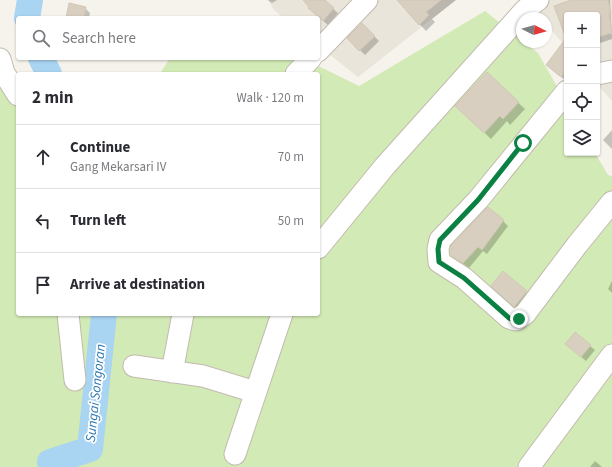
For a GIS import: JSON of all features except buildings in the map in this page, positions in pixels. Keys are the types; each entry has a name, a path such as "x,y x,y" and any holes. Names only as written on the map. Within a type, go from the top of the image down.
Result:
{"street":[{"path":"320,49 367,0"},
{"path":"320,246 385,166 525,10 538,0"},
{"path":"0,59 4,73 16,92"},
{"path":"298,72 309,60"},
{"path":"600,73 612,71"},
{"path":"564,95 478,200 440,240 437,257 439,262 464,278 509,318 516,320 525,314 577,245 612,202"},
{"path":"68,316 75,380"},
{"path":"172,372 183,316"},
{"path":"235,454 281,316"},
{"path":"530,467 612,355"},
{"path":"134,366 203,376 255,392"}],"shaded area":[{"path":"268,0 456,0 358,77 320,47 320,16 282,16 274,10"},
{"path":"526,0 612,0 612,101 600,87 600,12 564,12 564,45 552,31 552,12 536,12"}],"green space":[{"path":"485,11 516,36 516,48 532,48 538,53 564,99 564,156 597,156 608,175 612,176 612,467 0,467 0,62 16,73 16,316 320,316 320,72 161,72 169,60 306,60 359,86"}],"waterway":[{"name":"Sungai Songoran","path":"27,16 30,0"},
{"name":"Sungai Songoran","path":"42,60 48,72"},
{"name":"Sungai Songoran","path":"54,467 50,462 90,449 104,316"}],"route":[{"path":"519,319 513,320 509,318 487,296 464,278 439,262 437,257 440,240 478,200 523,143"}]}
